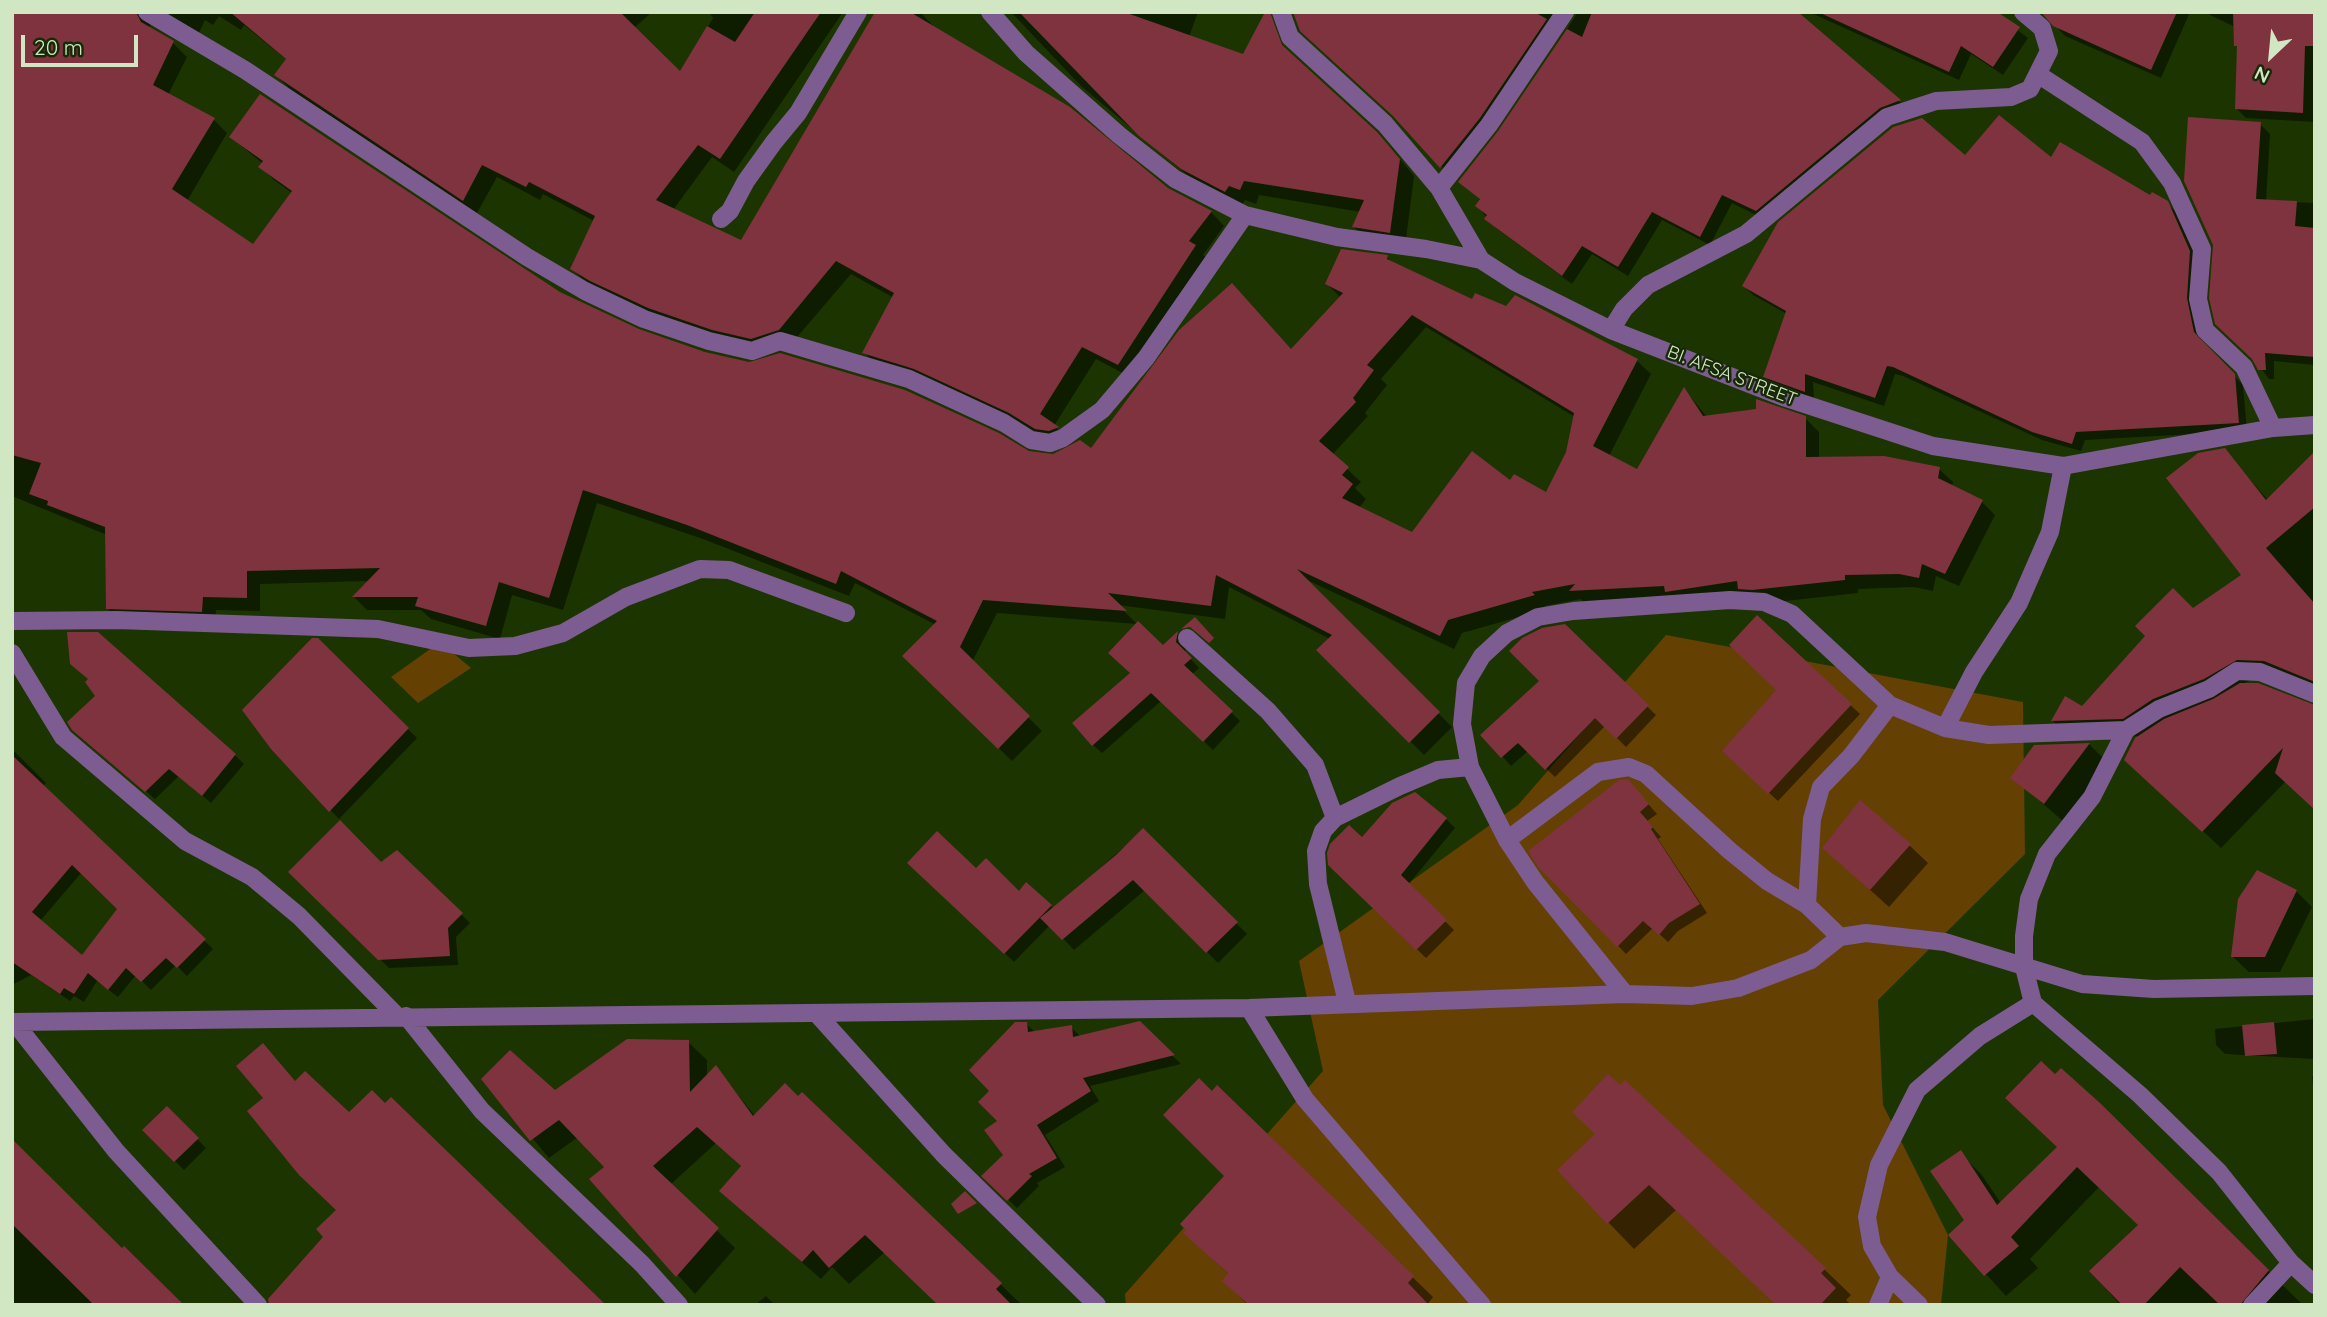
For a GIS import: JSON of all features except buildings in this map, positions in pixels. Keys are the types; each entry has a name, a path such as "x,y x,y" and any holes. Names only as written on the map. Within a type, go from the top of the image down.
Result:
{"street":[{"path":"147,12 245,70 527,257 597,296 643,318 709,341 752,351 780,341 909,379 1004,423 1031,440 1050,443 1063,438 1102,410 1146,358 1245,215"},
{"path":"721,219 730,211 774,142 798,113 858,12"},
{"path":"990,12 1026,53 1119,135 1175,179 1245,215 1337,237 1426,249 1481,260"},
{"name":"BI. AFSA STREET","path":"1281,12 1290,37 1385,124 1439,188 1481,260 1515,282 1611,330 1786,398 1933,446 2063,466 2273,428 2315,425"},
{"path":"1439,188 1489,125 1565,12"},
{"path":"1611,330 1624,309 1648,285 1746,234 1887,117 1936,100 2011,97 2030,89 2049,51 2042,28 2023,12"},
{"path":"2039,75 2142,142 2172,183 2202,249 2198,299 2205,330 2244,367 2273,428"},
{"path":"1945,728 1974,672 2019,603 2050,532 2063,466"},
{"path":"12,621 117,620 365,629 469,648 515,646 563,633 626,597 700,569 729,570 846,613"},
{"path":"1625,994 1535,882 1507,840 1470,767 1462,724 1466,683 1482,656 1507,633 1538,617 1573,611 1730,600 1764,602 1792,614 1890,705 1945,728 1989,735 2126,730 2159,709 2209,689 2237,671 2260,672 2315,694"},
{"path":"1186,638 1268,711 1315,765 1335,818"},
{"path":"12,653 63,737 185,841 252,877 299,916 402,1016 482,1111 642,1264 679,1305"},
{"path":"1807,905 1812,820 1821,787 1851,756 1890,705"},
{"path":"2126,730 2092,797 2047,854 2029,899 2024,936 2024,967 2033,1003 2140,1094 2219,1172 2291,1263 2315,1285"},
{"path":"1507,840 1598,772 1629,766 1646,774 1767,881 1807,905 1840,937"},
{"path":"1347,1002 1318,884 1316,851 1323,831 1335,818 1438,770 1470,767"},
{"path":"13,1022 1249,1008 1347,1002 1625,994 1692,996 1738,988 1811,960 1840,937 1866,933 1944,942 2082,984 2154,989 2315,986"},
{"path":"1919,1305 1890,1277 1872,1246 1867,1217 1879,1165 1917,1090 1980,1036 2033,1003"},
{"path":"1249,1008 1305,1099 1482,1305"},
{"path":"817,1014 944,1156 1097,1305"},
{"path":"13,1022 116,1151 258,1305"},
{"path":"2252,1305 2291,1263"},
{"path":"1878,1305 1890,1277"}],"shaded area":[{"path":"1666,635 2023,702 2025,854 1878,1000 1883,1105 1948,1235 1941,1305 1126,1305 1125,1294 1323,1071 1299,961 1518,805"},
{"path":"440,642 471,668 418,703 391,677"}]}
